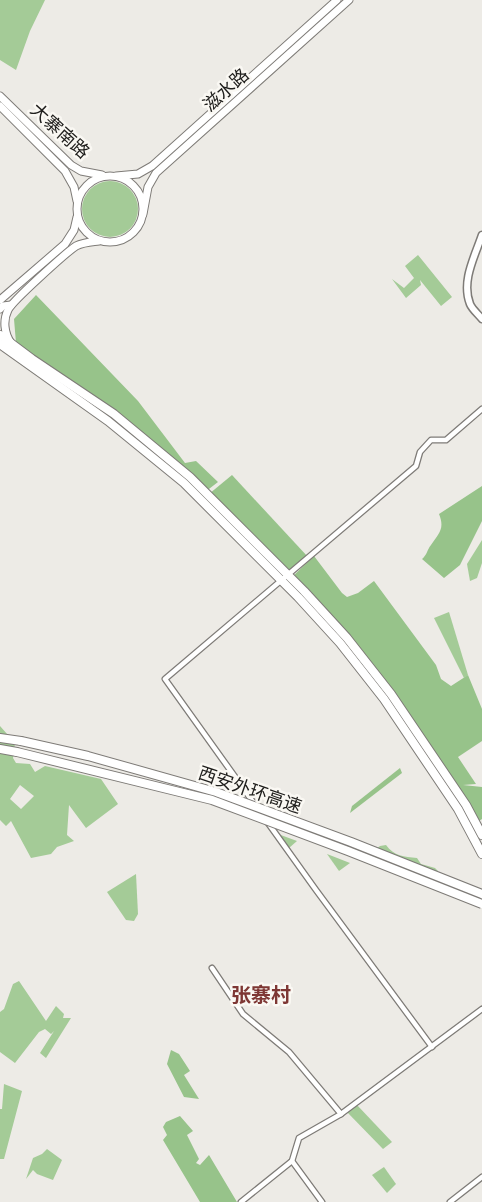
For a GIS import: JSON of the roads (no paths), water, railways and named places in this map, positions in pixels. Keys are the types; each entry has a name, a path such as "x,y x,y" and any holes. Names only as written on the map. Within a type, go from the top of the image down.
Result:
{"highway":[{"path":"0,335 114,414 190,477 288,574 347,638 391,694 466,805 482,835"},
{"path":"0,344 108,421 184,483 282,581 340,643 384,699 458,809 482,854"},
{"name":"西安外环高速","path":"0,738 88,756 216,792 351,842 482,894"},
{"name":"西安外环高速","path":"0,749 212,800 482,904"}],"main road":[{"name":"滋水路","path":"116,176 138,174 152,166 337,0"},
{"name":"滋水路","path":"143,214 148,187 156,173 349,0"},
{"name":"大寨南路","path":"0,96 71,165 80,171 105,176"},
{"name":"大寨南路","path":"0,106 65,171 74,187 76,206"},
{"path":"12,344 8,338 5,325 11,305 70,251 86,242 110,243 122,241 132,235 139,227 143,214 140,196 134,186 116,176 105,176 95,179 86,185 79,194 76,206 81,228 99,242"},
{"path":"2,303 69,240 77,217"},
{"path":"2,303 11,305"}],"street":[{"path":"482,235 468,277 467,291 470,305 482,319"},
{"path":"432,1047 316,890 165,679 416,466 420,452 431,440 446,440 482,409"},
{"path":"212,968 243,1014 289,1052 341,1114"},
{"path":"241,1202 292,1161 300,1138 341,1114 482,1009"},
{"path":"292,1161 322,1202"},
{"path":"450,1202 482,1177"}],"district":[{"name":"张寨村","path":"261,995"}]}
